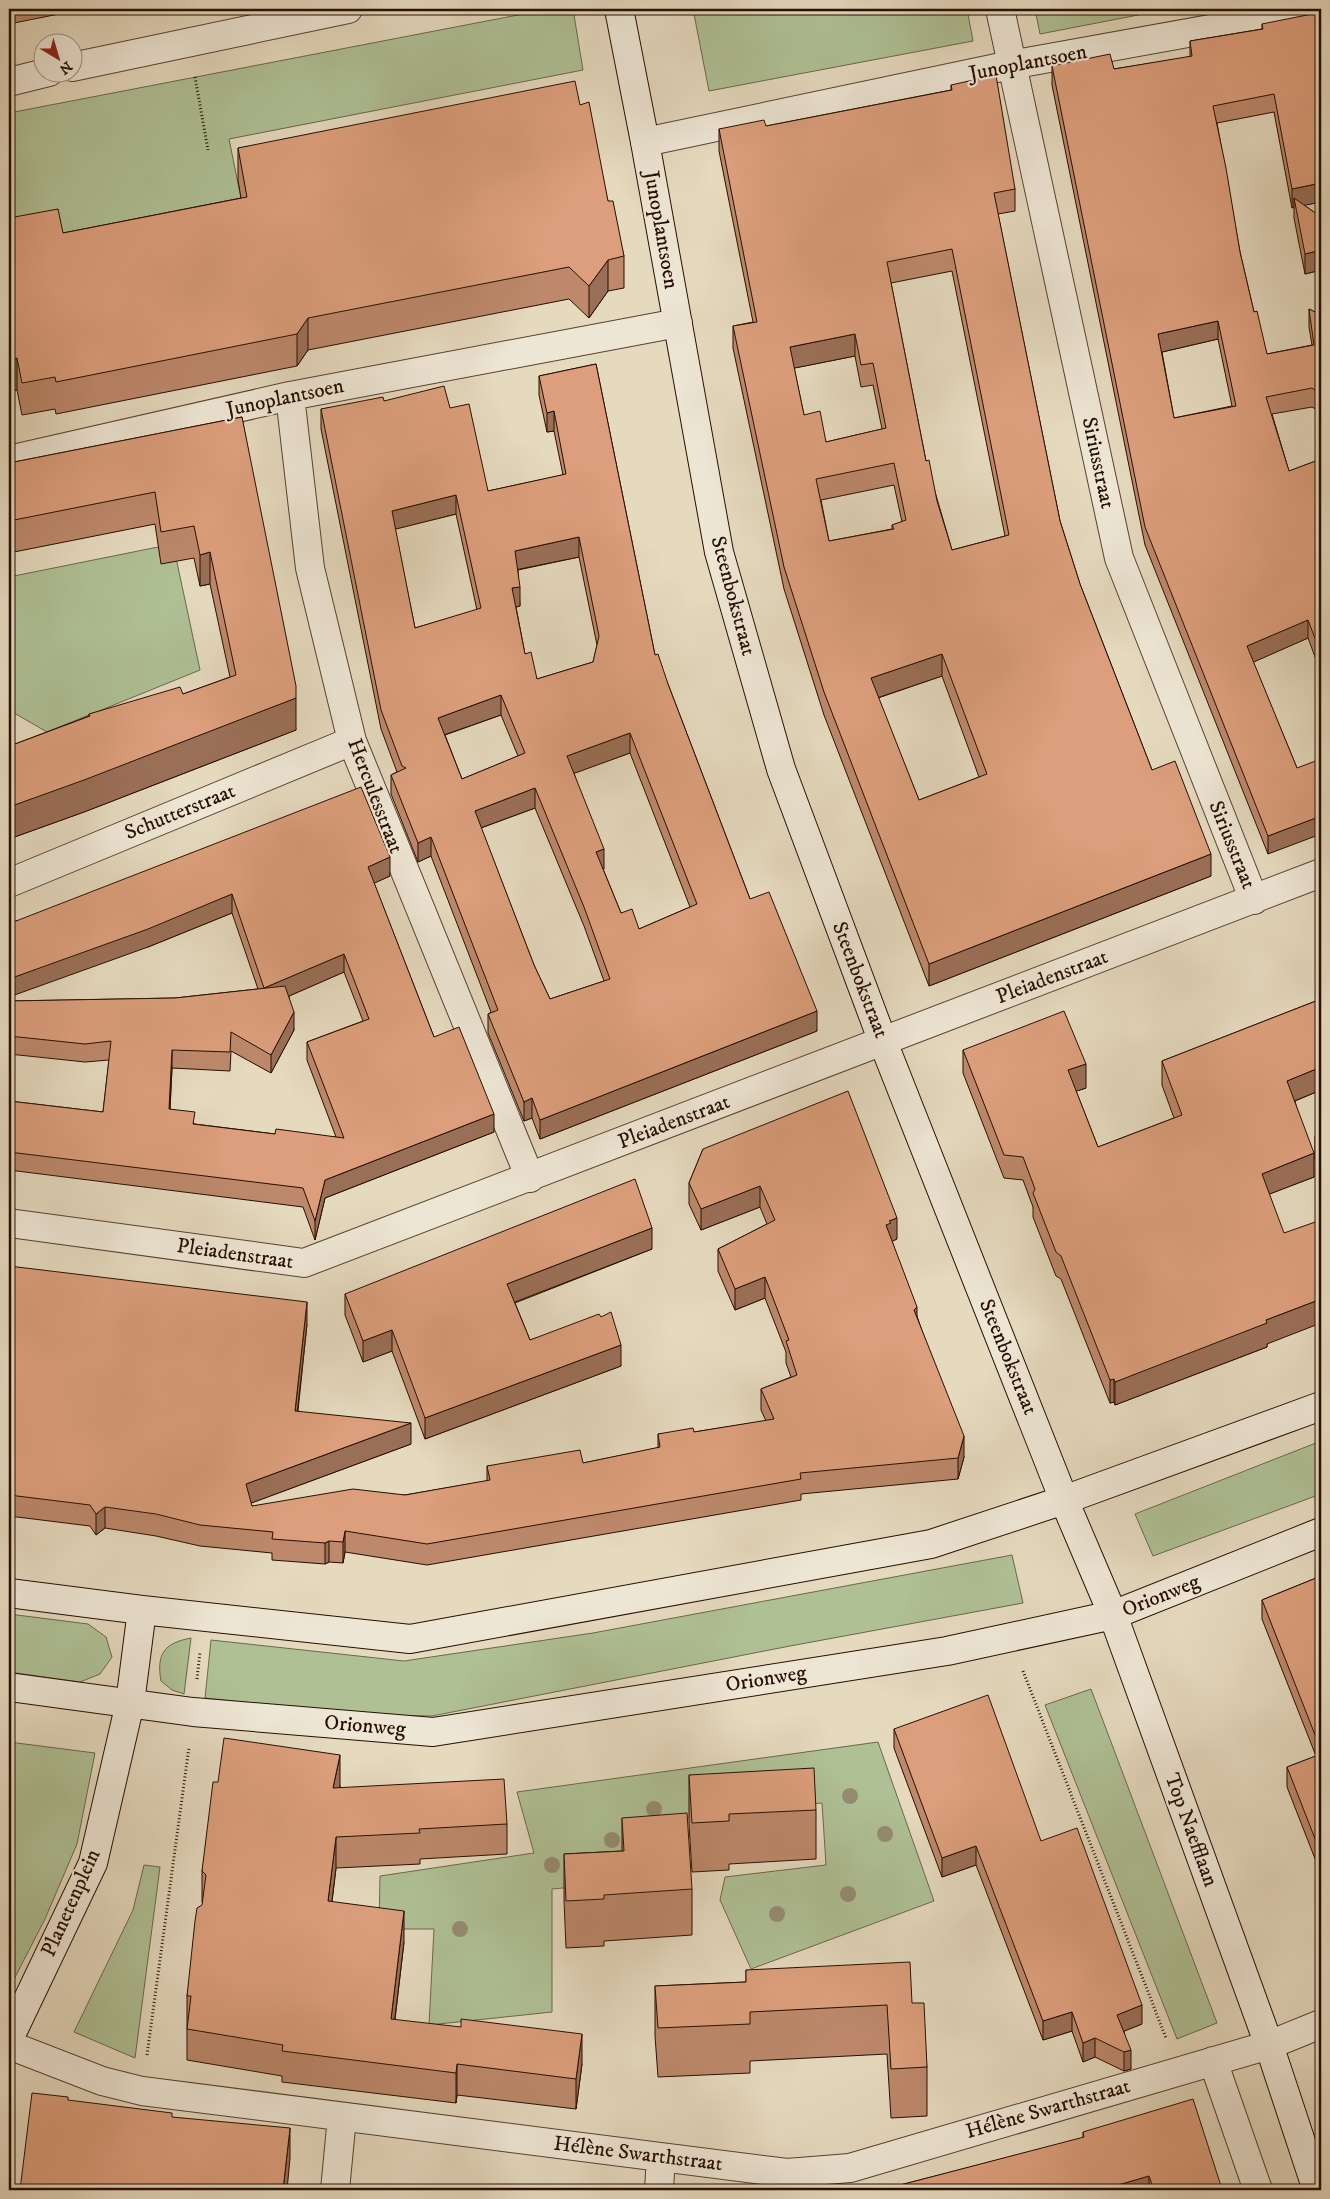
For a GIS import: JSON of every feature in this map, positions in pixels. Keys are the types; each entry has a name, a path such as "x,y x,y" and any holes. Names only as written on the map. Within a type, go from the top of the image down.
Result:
{"street":[{"path":"82,65 348,9"},
{"path":"618,9 645,142"},
{"name":"Siriusstraat","path":"1000,9 1119,558 1254,900"},
{"name":"Junoplantsoen","path":"9,460 290,396 678,323 645,142 1011,66 1321,9"},
{"path":"9,82 32,76"},
{"name":"Steenbokstraat","path":"678,323 719,552 781,769 883,1042 1064,1500 1112,1616"},
{"name":"Herculesstraat","path":"290,396 310,568 352,742 530,1178"},
{"name":"Schutterstraat","path":"9,883 352,742"},
{"name":"Pleiadenstraat","path":"9,1223 304,1263 530,1178 1321,873"},
{"path":"9,1593 142,1610 410,1639 931,1544 1064,1500 1321,1406"},
{"name":"Orionweg","path":"193,1712 433,1732 947,1651 1112,1616 1321,1532"},
{"name":"Planetenplein","path":"9,2039 93,1863 130,1703 142,1610"},
{"name":"Top Naefflaan","path":"1112,1616 1269,2044 1317,2190"},
{"path":"9,1687 193,1712"},
{"name":"Hélène Swarthstraat","path":"142,2091 787,2173 850,2168 1269,2044 1321,2024"},
{"path":"9,2045 102,2081 142,2091"},
{"path":"1213,2060 1258,2190"},
{"path":"335,2190 342,2117"},
{"path":"659,2190 661,2157"}],"path":[{"path":"188,42 208,150"},
{"path":"142,2091 204,1617"},
{"path":"1010,1638 1179,2071"}],"green space":[{"path":"549,9 573,9 583,70 229,139 247,228 9,250 9,113"},
{"path":"693,9 967,9 973,41 709,91"},
{"path":"1035,9 1169,9 1040,34"},
{"path":"173,544 200,670 47,732 9,710 9,577"},
{"path":"1321,1441 1321,1494 1153,1556 1135,1514"},
{"path":"1012,1555 1023,1603 790,1646 432,1716 364,1715 205,1698 211,1640 404,1661 593,1633"},
{"path":"9,1614 88,1624 106,1637 112,1657 100,1674 80,1682 9,1672"},
{"path":"191,1638 184,1694 172,1690 161,1681 160,1663 161,1656 169,1646"},
{"path":"1091,1689 1217,2023 1177,2039 1045,1705"},
{"path":"9,1742 95,1753 77,1844 45,1919 9,1989"},
{"path":"878,1742 934,1901 751,1969 720,1900 725,1877 826,1865 822,1803 673,1819 673,1878 552,1889 552,2012 429,2025 434,1929 379,1929 380,1876 534,1853 517,1792"},
{"path":"144,1865 160,1867 135,2058 74,2032 133,1910"}],"building":[{"path":"1317,13 1321,36 1321,183 1292,189 1274,94 1213,106 1226,168 1240,252 1254,312 1257,311 1267,354 1314,345 1309,309 1321,315 1321,394 1312,388 1266,397 1289,471 1321,459 1321,654 1308,620 1247,646 1297,768 1321,759 1321,816 1268,836 1145,527 1052,66 1110,54 1114,69 1192,56 1190,41 1263,29 1262,24","holes":["1218,321 1236,406 1174,418 1158,334"]},
{"path":"996,75 1015,189 994,193 1060,521 1080,584 1152,770 1175,761 1211,854 929,964 824,692 784,567 733,326 757,322 719,129 764,120 766,126 952,90 951,85","holes":["952,249 1009,535 952,550 937,501 929,460 926,461 887,262","855,334 861,365 873,363 886,428 826,442 820,411 804,415 790,347","894,463 906,520 892,525 894,529 829,541 816,479","942,654 987,774 919,800 871,678"]},
{"path":"575,81 580,105 589,102 608,201 613,201 624,256 608,260 589,286 569,267 308,318 297,334 56,382 55,377 22,383 17,358 9,360 9,218 58,209 63,233 247,197 238,148"},
{"path":"1294,198 1321,217 1321,250 1305,254"},
{"path":"596,364 655,655 658,654 750,899 769,892 817,1011 540,1120 532,1098 524,1102 488,1014 498,1010 431,837 418,843 391,775 406,768 402,766 381,710 321,409 383,397 384,401 444,386 450,408 469,404 488,491 566,474 554,411 547,413 539,376","holes":["456,495 481,608 415,628 392,511","579,537 599,636 593,662 537,679 531,652 525,654 512,588 520,587 515,551","501,695 525,753 462,779 438,718","630,733 697,904 639,929 632,909 621,913 596,852 604,849 567,756","535,788 584,907 610,979 550,999 534,965 475,811"]},
{"path":"242,417 296,686 296,698 9,807 9,741 15,744 90,716 89,714 180,687 183,694 236,675 210,552 200,555 194,526 161,532 155,492 9,521 9,463"},
{"path":"361,787 390,857 368,867 434,1037 459,1027 494,1114 325,1180 315,1221 303,1188 9,1152 9,1101 103,1112 111,1041 85,1044 9,1036 9,1001 175,998 285,986 294,1012 271,1055 231,1032 230,1052 172,1050 169,1109 195,1112 193,1124 275,1134 276,1129 344,1138 307,1042 369,1019 344,954 264,988 232,894 148,929 9,979 9,921 16,921"},
{"path":"1321,999 1321,1067 1287,1081 1314,1153 1262,1174 1284,1233 1321,1220 1321,1299 1266,1320 1267,1323 1115,1382 1114,1379 1110,1380 1061,1256 1056,1252 1033,1193 1035,1189 1023,1157 1004,1155 963,1050 1064,1011 1086,1064 1068,1070 1098,1147 1182,1115 1162,1061"},
{"path":"848,1091 897,1218 889,1221 891,1223 886,1225 917,1307 914,1310 964,1436 958,1458 800,1473 801,1479 427,1544 345,1531 343,1542 329,1541 325,1543 272,1539 273,1532 200,1525 156,1514 105,1507 96,1514 90,1505 9,1495 9,1266 307,1302 295,1411 411,1423 246,1484 252,1506 353,1489 405,1495 490,1480 487,1466 580,1450 583,1463 660,1447 658,1434 693,1428 694,1432 774,1419 761,1389 797,1375 786,1341 789,1340 765,1277 735,1289 718,1249 775,1220 760,1186 701,1209 689,1183 703,1149"},
{"path":"1321,1134 1321,1153 1315,1136"},
{"path":"635,1179 652,1228 507,1284 530,1340 599,1314 601,1317 611,1312 621,1345 425,1418 392,1330 363,1341 345,1294"},
{"path":"1321,1576 1321,1750 1262,1600"},
{"path":"988,1695 1041,1841 1077,1828 1142,2005 1117,2015 1131,2050 1124,2052 1095,2038 1083,2043 1072,2012 1043,2021 976,1846 942,1858 894,1729"},
{"path":"224,1738 340,1755 333,1788 504,1779 507,1824 419,1829 420,1833 336,1837 328,1901 404,1911 391,2019 461,2027 461,2019 582,2034 576,2079 457,2064 456,2073 282,2051 283,2045 187,2029 191,1996 187,1996 195,1921 197,1908 202,1905 206,1875 202,1871 213,1782 218,1782"},
{"path":"1321,1754 1321,1854 1287,1767"},
{"path":"814,1768 816,1810 729,1814 729,1821 692,1823 689,1775"},
{"path":"687,1813 692,1889 604,1895 604,1899 566,1901 564,1854 624,1851 622,1818"},
{"path":"910,1962 912,2003 924,2003 927,2067 891,2069 887,2005 750,2012 750,2024 658,2028 655,1986 746,1982 746,1970"},
{"path":"32,2093 68,2097 68,2100 172,2113 172,2117 290,2128 283,2190 20,2190"},
{"path":"1193,2099 1221,2186 1200,2190 1154,2190 1149,2176 1101,2190 881,2190 1084,2137 1083,2132"}]}
